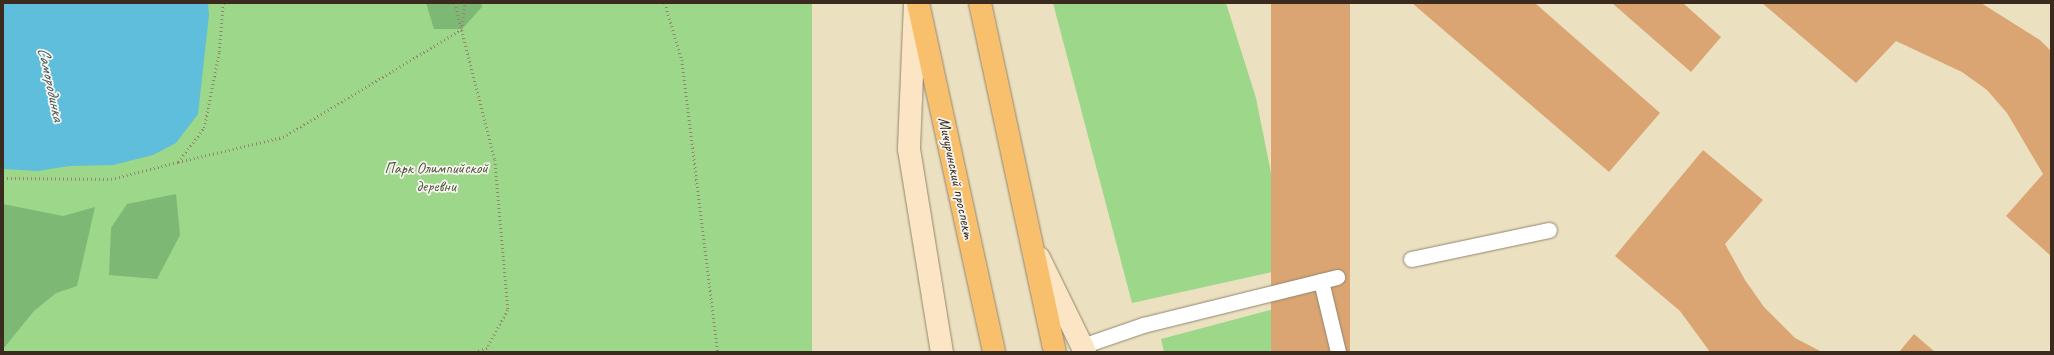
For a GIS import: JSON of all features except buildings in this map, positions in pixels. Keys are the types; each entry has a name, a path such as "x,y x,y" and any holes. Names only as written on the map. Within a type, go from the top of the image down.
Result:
{"main road":[{"path":"915,3 909,149 942,352"},
{"name":"Мичуринский проспект","path":"918,3 994,352"},
{"path":"980,3 1055,352"},
{"path":"1032,244 1083,349"}],"lane":[{"path":"1411,259 1549,230"},
{"path":"1083,349 1143,325 1337,277"},
{"path":"1321,281 1338,352"}],"path":[{"path":"178,162 204,128 219,52 223,3"},
{"path":"455,3 495,160 508,310 487,348 477,352"},
{"path":"462,29 465,3"},
{"path":"665,3 682,60 718,352"},
{"path":"3,178 111,179 283,137 462,29"},
{"path":"487,348 488,352"}],"green space":[{"name":"Парк Олимпийской деревни","path":"3,3 812,3 812,352 3,352"},
{"path":"426,3 481,3 482,7 462,29 434,29"},
{"path":"1053,3 1226,3 1256,98 1290,268 1132,303"},
{"path":"176,194 180,235 157,279 109,275 111,228 127,204"},
{"path":"3,204 63,216 95,207 77,286 56,293 34,311 3,349"},
{"path":"1297,303 1307,352 1164,352 1161,339"}],"water":[{"name":"Самородинка","path":"3,3 208,3 209,15 198,114 176,143 153,155 113,165 69,166 38,171 3,169"}]}
